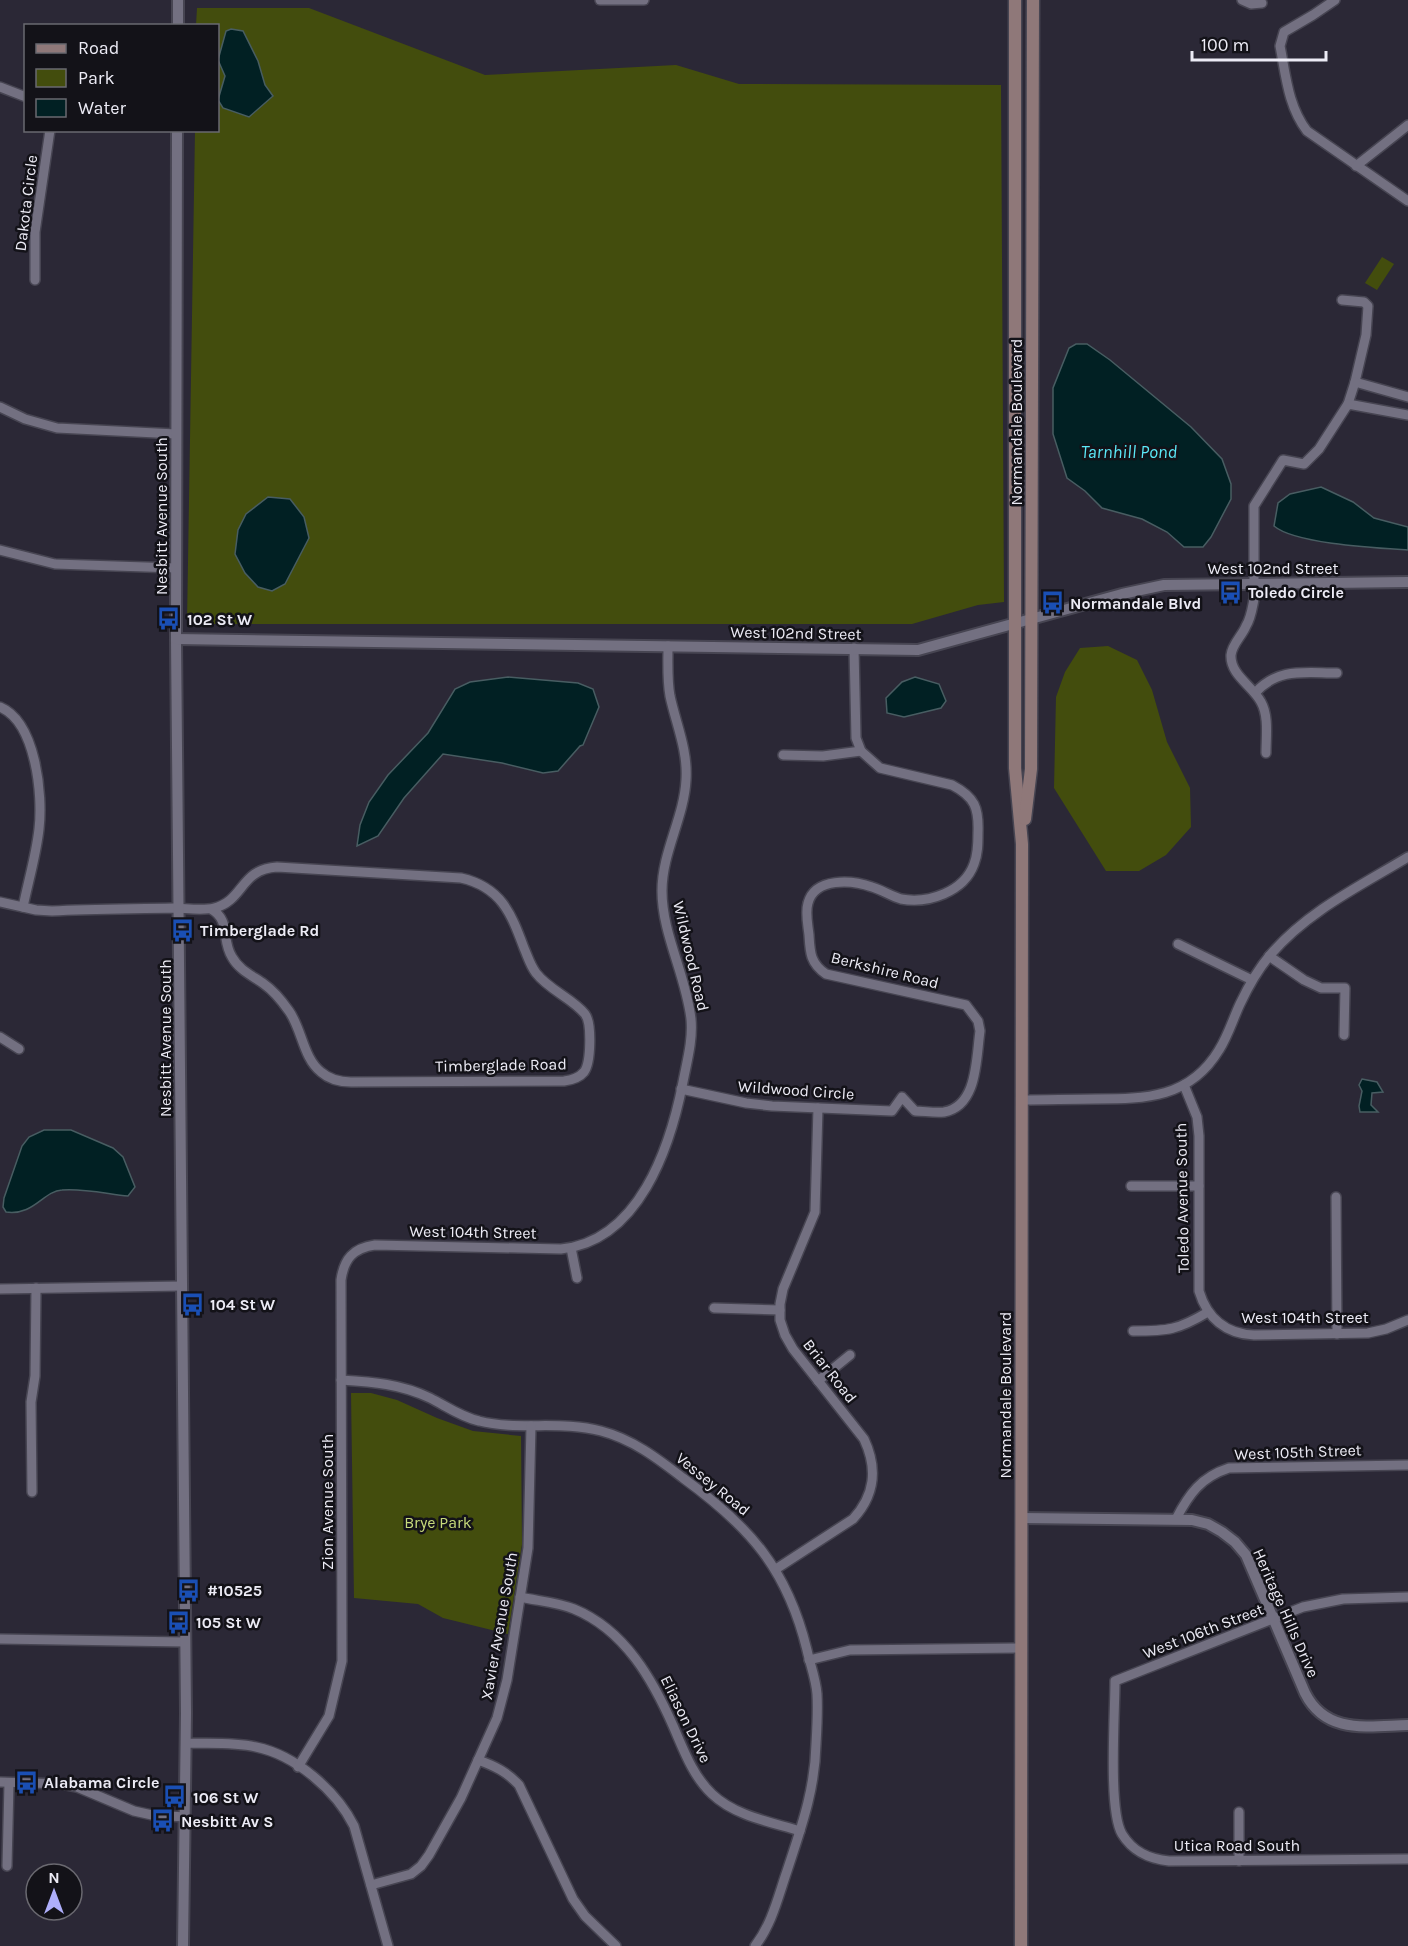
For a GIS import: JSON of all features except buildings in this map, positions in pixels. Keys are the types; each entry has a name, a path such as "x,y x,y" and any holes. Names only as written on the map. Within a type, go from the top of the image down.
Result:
{"main road":[{"name":"Normandale Boulevard","path":"1015,0 1014,768 1022,844 1023,1100 1021,1946"},
{"name":"Normandale Boulevard","path":"1022,844 1031,769 1033,0"}],"street":[{"path":"178,0 178,24"},
{"path":"600,0 644,0"},
{"path":"1242,0 1251,4 1262,3"},
{"path":"1335,0 1284,32 1280,46 1288,93 1298,119 1307,131 1408,201"},
{"path":"0,87 24,96"},
{"path":"1356,166 1408,125"},
{"name":"Dakota Circle","path":"35,280 35,232 50,132"},
{"name":"Nesbitt Avenue South","path":"177,132 176,639 184,908 182,1286 186,1743 183,1946"},
{"path":"1266,753 1265,711 1255,693 1236,672 1231,656 1251,614 1254,584 1254,506 1283,460 1304,464 1319,450 1347,404 1355,382 1366,335 1368,306 1364,302 1342,300"},
{"path":"1355,382 1408,397"},
{"path":"1347,404 1408,415"},
{"path":"0,407 25,419 57,428 176,434"},
{"path":"0,550 55,564 176,568"},
{"name":"West 102nd Street","path":"176,639 918,650 1014,622 1063,611 1143,588 1164,585 1408,582"},
{"name":"Wildwood Road","path":"668,646 670,695 686,760 686,782 683,803 664,870 662,890 664,910 686,990 691,1022 690,1044 671,1131"},
{"path":"783,755 823,756 861,751 856,738 854,648"},
{"path":"1255,693 1270,678 1280,674 1337,673"},
{"path":"0,707 12,714 27,733 38,786 39,826 23,907"},
{"name":"Berkshire Road","path":"861,751 880,768 952,785 971,798 977,808 976,860 966,879 955,889 928,898 904,900 874,887 843,882 820,886 808,900 810,955 819,969 834,976 966,1005 978,1021 980,1031 972,1083 963,1101 955,1108 945,1112 915,1111 902,1097"},
{"path":"1023,1100 1137,1099 1157,1096 1184,1085 1209,1066 1220,1049 1252,980 1269,956 1309,919 1331,903 1408,857"},
{"name":"Timberglade Road","path":"267,868 461,878 474,881 495,893 503,903 510,914 528,961 544,983 585,1015 590,1030 589,1062 585,1070 572,1080 564,1081 341,1082 330,1078 313,1064 291,1013 279,998 266,985 240,968 232,958 225,936 226,927 223,919 211,909 230,901 249,877 267,868"},
{"path":"0,902 52,911 211,909"},
{"path":"1178,944 1252,980"},
{"path":"1269,956 1304,980 1321,988 1345,988 1344,1035"},
{"path":"0,1037 19,1049"},
{"name":"Toledo Avenue South","path":"1184,1085 1197,1117 1199,1136 1198,1280 1202,1302 1208,1312"},
{"name":"Wildwood Circle","path":"681,1089 746,1103 892,1111 902,1097"},
{"name":"Briar Road","path":"776,1569 853,1520 862,1509 873,1482 871,1453 864,1439 785,1335 780,1320 783,1289 815,1212 818,1108"},
{"name":"West 104th Street","path":"375,1245 571,1248 591,1241 610,1231 639,1201 671,1131"},
{"path":"1131,1186 1199,1186"},
{"path":"1336,1197 1337,1334"},
{"name":"Zion Avenue South","path":"298,1767 329,1716 342,1661 342,1269 346,1259 354,1252 375,1245"},
{"path":"571,1248 577,1278"},
{"path":"0,1288 182,1286"},
{"path":"32,1492 36,1288"},
{"path":"714,1308 780,1310"},
{"path":"1133,1331 1174,1329 1208,1312"},
{"name":"West 104th Street","path":"1208,1312 1228,1330 1240,1334 1368,1333 1408,1320"},
{"path":"818,1381 850,1355"},
{"name":"Vessey Road","path":"342,1380 393,1385 422,1395 478,1421 590,1429 620,1437 639,1446 714,1500 755,1542 776,1569 796,1611 817,1691 816,1764 813,1785 800,1831 774,1911 767,1929 755,1946"},
{"name":"Xavier Avenue South","path":"371,1886 399,1879 411,1874 421,1866 441,1836 493,1729 503,1699 530,1527 531,1426"},
{"name":"West 105th Street","path":"1176,1519 1193,1489 1216,1472 1229,1468 1408,1465"},
{"name":"Heritage Hills Drive","path":"1021,1518 1176,1519 1208,1524 1235,1542 1246,1555 1310,1704 1319,1713 1342,1724 1408,1725"},
{"name":"West 106th Street","path":"1115,1681 1323,1602 1408,1597"},
{"name":"Eliason Drive","path":"520,1598 573,1608 607,1629 648,1675 690,1764 700,1781 713,1795 728,1806 800,1831"},
{"path":"0,1640 186,1642"},
{"path":"809,1660 861,1649 1021,1648"},
{"name":"Utica Road South","path":"1115,1681 1116,1821 1122,1834 1141,1854 1155,1859 1239,1861 1408,1859"},
{"path":"186,1743 255,1746 270,1750 316,1778 345,1807 354,1826 388,1946"},
{"path":"478,1760 499,1768 519,1785 573,1899 585,1916 616,1946"},
{"path":"7,1866 4,1783 62,1784 77,1787 134,1811 152,1815 184,1817"},
{"path":"1239,1812 1239,1861"}],"green space":[{"path":"197,8 309,8 485,75 676,65 739,84 1001,85 1004,602 978,605 912,624 187,624 195,132 219,132 219,24 196,24"},
{"path":"1382,257 1394,264 1377,290 1365,283"},
{"path":"1108,646 1137,660 1152,690 1167,742 1190,788 1191,827 1166,855 1139,871 1106,871 1054,788 1056,697 1065,672 1080,648"},
{"name":"Brye Park","path":"351,1393 371,1393 397,1400 473,1431 521,1436 522,1544 508,1634 443,1618 418,1604 354,1598"}],"water":[{"path":"231,29 243,31 258,61 265,85 273,96 249,117 223,108 219,102 225,76 219,56 226,31"},
{"name":"Tarnhill Pond","path":"1076,344 1087,344 1110,360 1191,427 1222,459 1231,484 1231,499 1211,537 1203,547 1184,547 1167,532 1142,519 1102,508 1085,491 1067,478 1053,434 1053,388 1069,348"},
{"path":"1321,487 1353,502 1374,518 1408,527 1408,550 1318,541 1285,532 1274,526 1278,503 1290,494"},
{"path":"268,497 290,499 304,517 309,538 285,584 272,591 258,587 245,573 235,554 238,530 246,514"},
{"path":"508,677 578,683 593,689 599,707 583,745 558,771 543,773 502,763 443,754 404,798 378,836 357,846 360,825 369,802 388,775 428,733 455,689 470,682"},
{"path":"915,677 939,684 946,701 941,708 904,717 887,713 886,698 902,682"},
{"path":"1362,1079 1377,1082 1383,1092 1372,1093 1371,1105 1378,1112 1360,1112 1362,1091 1359,1085"},
{"path":"44,1130 71,1130 113,1148 123,1157 135,1187 128,1196 86,1190 55,1191 24,1210 6,1212 3,1207 4,1198 22,1146 29,1137"}],"place":[{"name":"Toledo Circle","path":"1230,592"},
{"name":"Normandale Blvd","path":"1052,603"},
{"name":"102 St W","path":"169,619"},
{"name":"Timberglade Rd","path":"182,930"},
{"name":"104 St W","path":"192,1304"},
{"name":"#10525","path":"189,1590"},
{"name":"105 St W","path":"178,1622"},
{"name":"Alabama Circle","path":"26,1782"},
{"name":"106 St W","path":"175,1797"},
{"name":"Nesbitt Av S","path":"163,1821"}]}
